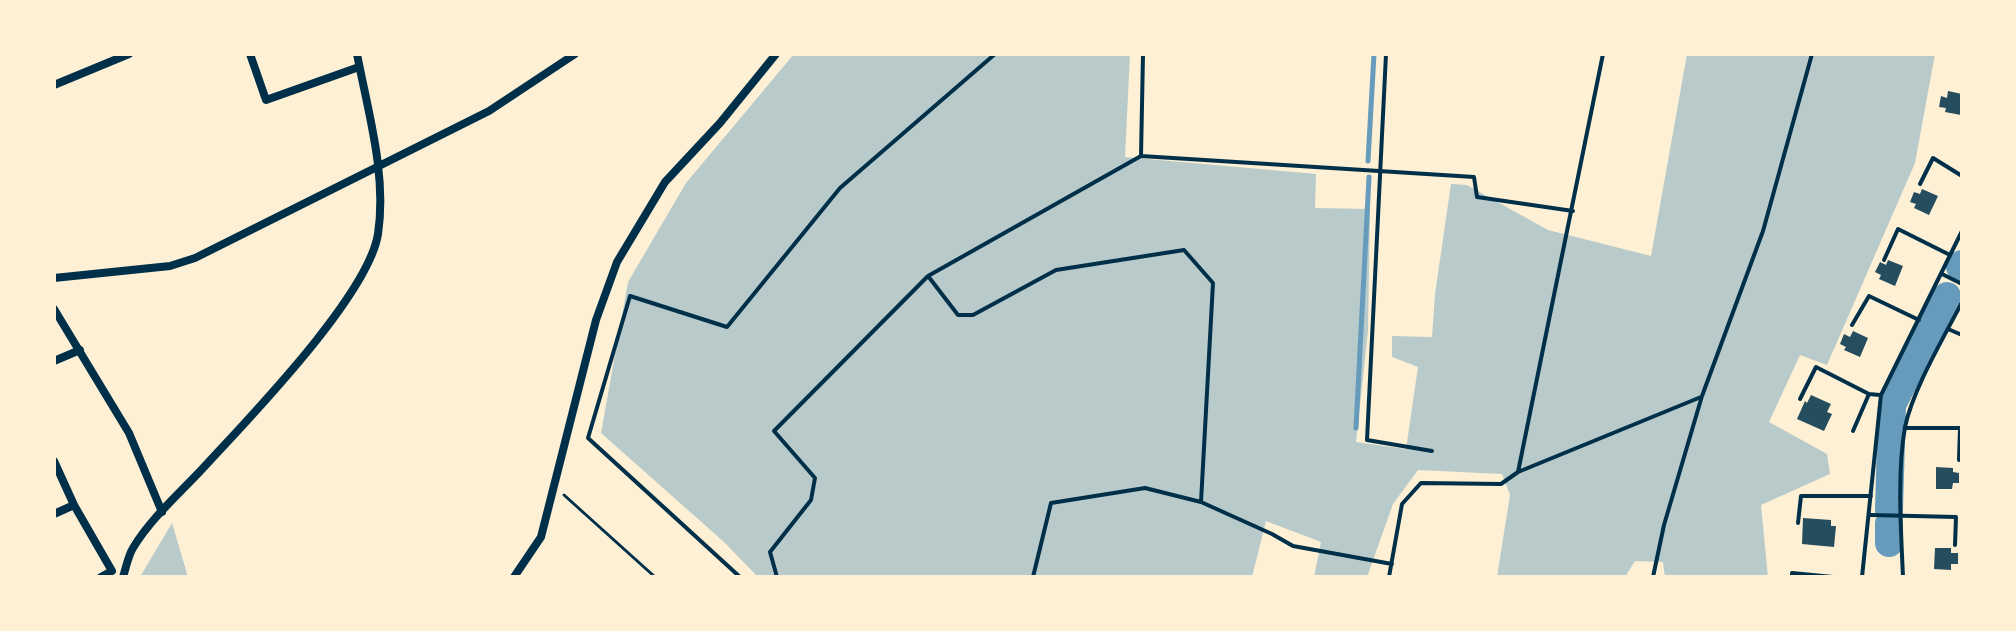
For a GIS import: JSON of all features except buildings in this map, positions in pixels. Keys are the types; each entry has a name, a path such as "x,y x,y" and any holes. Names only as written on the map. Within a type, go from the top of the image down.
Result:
{"street":[{"path":"54,85 129,54"},
{"path":"250,54 266,100 359,67"},
{"path":"123,577 131,550 262,404 332,318 364,271 377,236 378,168 357,54"},
{"path":"54,278 170,266 195,258 489,111 575,54"},
{"path":"514,577 541,537 596,320 617,262 665,182 720,123 776,54"},
{"path":"54,309 129,433 162,512"},
{"path":"54,361 80,350"},
{"path":"54,461 74,505 112,571 101,577"},
{"path":"54,514 74,505"}],"lane":[{"path":"740,577 588,438 630,296 727,327 840,188 995,54"},
{"path":"1141,156 1143,54"},
{"path":"1386,54 1367,440 1432,451"},
{"path":"1518,472 1603,54"},
{"path":"1653,577 1664,525 1702,396 1763,231 1812,54"},
{"path":"777,577 770,552 811,500 815,478 774,431 928,276 1141,156 1474,177 1477,197 1573,211"},
{"path":"1920,184 1933,158 1962,176"},
{"path":"1884,260 1898,229 1950,255"},
{"path":"1862,577 1871,515 1881,395 1962,231"},
{"path":"928,276 958,315 973,315 1056,270 1184,250 1213,283 1201,502"},
{"path":"1942,274 1962,284"},
{"path":"1852,325 1869,296 1919,320"},
{"path":"1903,577 1900,515 1905,428 1913,403 1962,302"},
{"path":"1948,329 1962,335"},
{"path":"1800,399 1816,367 1869,394 1881,395"},
{"path":"1853,431 1869,394"},
{"path":"1389,577 1402,504 1421,483 1501,484 1518,472 1702,396"},
{"path":"1905,428 1960,428 1959,460"},
{"path":"1033,577 1051,503 1145,488 1201,502 1293,546 1392,564"},
{"path":"1798,523 1801,496 1871,496"},
{"path":"1871,515 1956,517 1955,545"},
{"path":"1792,577 1792,573 1833,577"}],"path":[{"path":"555,487 655,577"}],"shaded area":[{"path":"794,54 1130,54 1125,157 1316,174 1315,208 1370,209 1368,331 1356,442 1406,449 1418,367 1392,357 1392,336 1432,337 1451,184 1467,185 1548,230 1651,256 1687,54 1935,54 1915,163 1827,365 1800,355 1769,422 1827,454 1830,474 1761,505 1768,577 1665,577 1663,562 1635,561 1625,577 1497,577 1510,495 1502,474 1418,470 1393,504 1367,577 1314,577 1321,542 1266,521 1252,577 758,577 724,542 601,433 628,282 686,183"},
{"path":"172,523 188,577 140,577"}],"waterway":[{"path":"1368,161 1374,54"},
{"path":"1356,428 1369,177"},
{"path":"1889,510 1892,405 1947,296"},
{"path":"1889,524 1889,543"}]}
